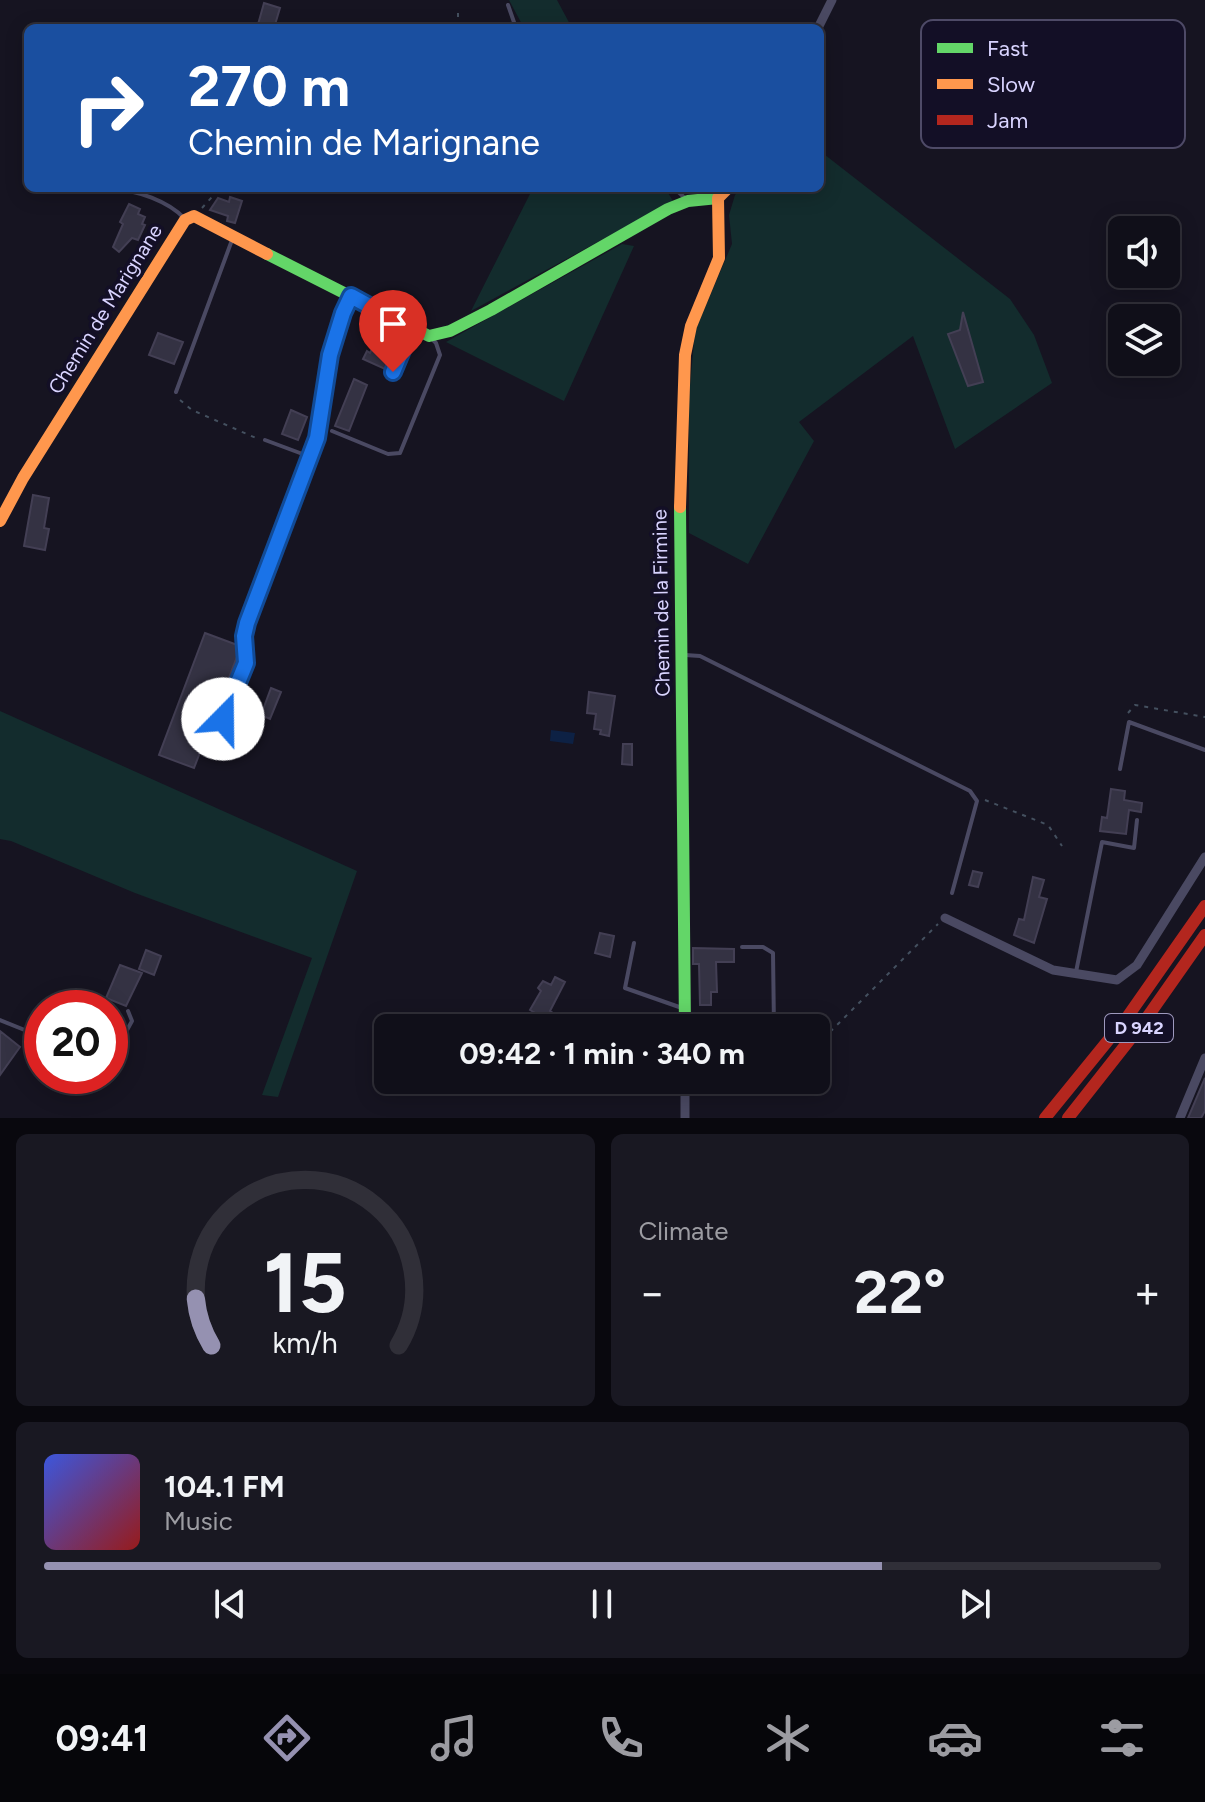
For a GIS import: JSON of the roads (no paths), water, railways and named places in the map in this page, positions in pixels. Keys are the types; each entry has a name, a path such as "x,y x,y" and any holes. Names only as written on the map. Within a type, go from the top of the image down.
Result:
{"main road":[{"path":"190,218 429,336 450,331 491,310 632,229 688,201 718,198 724,192"},
{"name":"Chemin de la Firmine","path":"685,1014 679,534 685,355 691,326 719,258 718,198"},
{"name":"Chemin de Marignane","path":"0,521 23,478 190,218"},
{"name":"D 942","path":"1045,1118 1128,1016 1205,906"},
{"name":"D 942","path":"1068,1118 1146,1019 1205,935"}],"street":[{"path":"820,24 832,0"},
{"path":"945,918 1053,970 1117,980 1137,965 1205,857"},
{"path":"1180,1118 1204,1064"},
{"path":"685,1094 685,1118"}],"lane":[{"path":"508,5 515,24"},
{"path":"135,192 190,218"},
{"path":"678,192 688,201"},
{"path":"176,392 233,237"},
{"path":"223,719 246,663 244,636 247,623 317,438 330,355 351,296"},
{"path":"393,372 411,329"},
{"path":"332,431 388,454 400,453 440,355 436,343 429,336"},
{"path":"265,440 308,456"},
{"path":"682,655 700,656 970,791 977,801 952,893"},
{"path":"1120,769 1129,722 1205,750"},
{"path":"1076,975 1102,842 1134,848 1137,820"},
{"path":"634,943 625,988 685,1008"},
{"path":"742,947 763,947 773,953 774,1014"},
{"path":"128,1011 132,1021 128,1028"},
{"path":"0,1020 24,1030"}],"water":[{"path":"551,730 575,733 573,744 550,741"}]}
